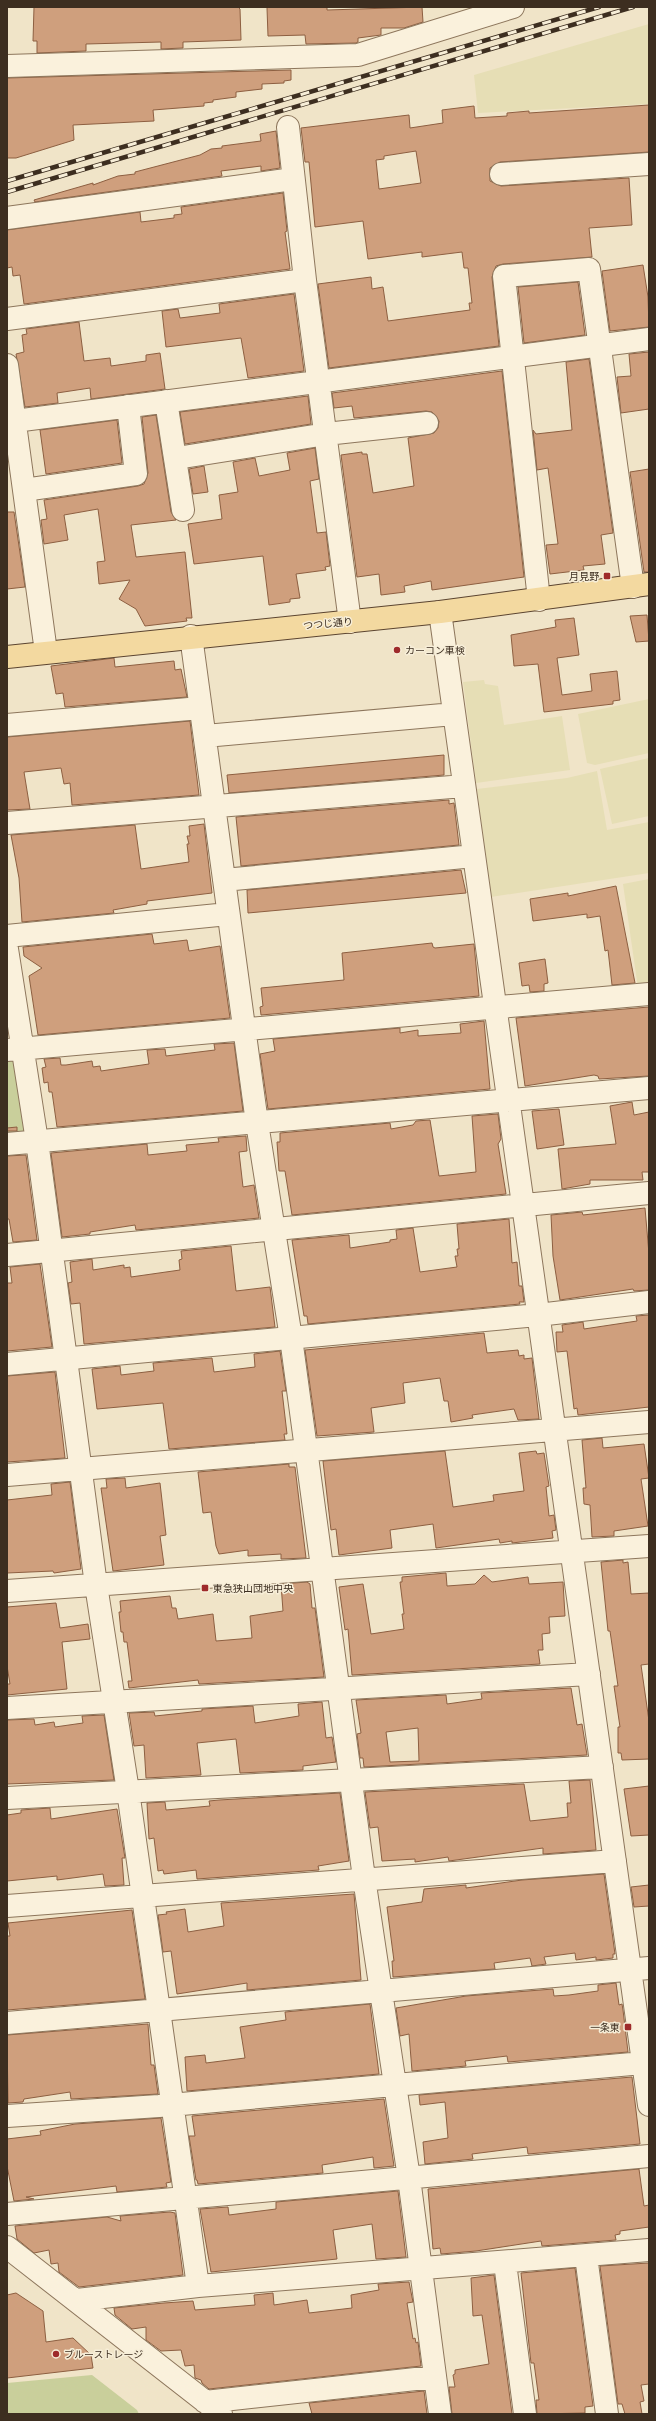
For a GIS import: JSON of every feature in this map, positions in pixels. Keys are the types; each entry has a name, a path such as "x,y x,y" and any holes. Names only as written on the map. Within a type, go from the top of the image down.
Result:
{"main road":[{"name":"つつじ通り","path":"7,657 191,636 350,622 440,612 641,586"}],"street":[{"path":"7,66 358,55 513,7"},
{"path":"288,127 305,280 350,622"},
{"path":"501,174 649,164"},
{"path":"7,218 293,179"},
{"path":"540,600 504,276 589,269 600,345 641,586"},
{"path":"7,319 305,280"},
{"path":"11,421 649,339"},
{"path":"7,365 11,421 24,490 46,652"},
{"path":"166,401 184,510"},
{"path":"24,490 136,474 128,406"},
{"path":"176,458 326,434 427,423"},
{"path":"440,612 615,1861 640,1969 643,2064 649,2105"},
{"path":"191,636 257,1123 291,1338 321,1569 408,2178 440,2414"},
{"path":"7,725 200,708"},
{"path":"205,736 454,714"},
{"path":"7,823 464,786"},
{"path":"224,880 474,856"},
{"path":"7,936 228,914"},
{"path":"7,949 14,1050 36,1141 68,1359 96,1585 144,1896 198,2286"},
{"path":"14,1050 649,994"},
{"path":"7,1144 649,1088"},
{"path":"7,1255 649,1193"},
{"path":"7,1364 538,1315 649,1302"},
{"path":"7,1475 306,1449 649,1422"},
{"path":"7,1591 649,1546"},
{"path":"7,1708 588,1674"},
{"path":"7,1798 602,1767"},
{"path":"7,1906 364,1878 615,1861"},
{"path":"7,2023 640,1969"},
{"path":"7,2116 174,2105 643,2064"},
{"path":"7,2214 649,2156"},
{"path":"7,2247 77,2300 213,2408 434,2377"},
{"path":"77,2300 198,2286 419,2268 505,2263 649,2250"},
{"path":"586,2256 607,2414"},
{"path":"505,2263 525,2414"}],"shaded area":[{"path":"649,24 649,104 478,113 474,75"},
{"path":"484,680 485,684 498,686 504,725 562,716 570,770 476,783 463,682"},
{"path":"649,699 649,753 595,765 587,763 578,714"},
{"path":"649,758 649,816 612,824 600,769"},
{"path":"597,771 607,830 649,822 649,873 491,897 477,789 567,778"},
{"path":"649,879 649,988 638,988 623,884"}],"green space":[{"path":"7,1057 16,1063 26,1133 7,1138"},
{"path":"92,2375 137,2410 139,2414 7,2414 7,2383"}],"building":[{"path":"34,7 238,7 240,9 241,40 183,42 183,48 161,49 161,42 86,44 86,51 37,53 37,41 33,41"},
{"path":"268,7 327,7 327,10 422,7 423,22 404,28 381,28 381,35 358,38 358,42 356,43 306,44 305,35 268,36"},
{"path":"291,70 291,80 284,81 284,83 262,84 262,89 236,92 236,97 213,100 213,102 204,103 204,106 153,110 154,121 73,125 74,140 16,158 7,158 7,78"},
{"path":"649,105 649,152 500,162 490,168 490,181 501,186 629,178 632,225 589,228 592,257 503,264 496,266 492,277 499,346 329,368 318,284 371,277 372,289 383,287 388,321 470,310 469,303 472,303 468,268 464,268 462,252 422,257 422,252 368,259 363,221 315,227 309,162 305,162 301,128 409,115 410,128 443,123 442,110 474,106 475,118 507,116 507,113 529,111 529,113","holes":["416,151 421,183 379,189 376,160 384,159 384,156"]},
{"path":"276,131 280,168 261,171 261,166 221,171 222,176 35,202 34,200 93,183 93,185 118,176 135,174 135,172 200,155 211,149 222,148 222,146 261,141 260,134"},
{"path":"283,193 287,231 285,232 290,269 24,304 20,275 13,276 12,267 7,268 7,230 140,212 141,222 174,218 174,215 182,214 181,207"},
{"path":"643,265 648,297 649,327 610,331 602,271"},
{"path":"578,282 585,335 524,343 518,287"},
{"path":"294,294 304,371 248,378 241,338 166,347 162,311 178,309 180,318 220,313 219,304"},
{"path":"79,322 84,361 110,358 111,366 146,361 146,355 160,353 165,389 91,399 90,388 57,393 58,403 25,407 16,354 24,352 22,335 27,334 26,329"},
{"path":"649,352 649,409 621,413 617,377 631,376 629,354"},
{"path":"589,359 613,533 601,535 605,564 583,566 584,570 550,574 546,545 558,544 548,468 537,470 533,430 536,434 572,430 566,362"},
{"path":"502,371 524,577 432,590 431,581 404,586 405,592 381,595 379,574 357,577 341,455 362,452 362,454 367,454 373,493 414,486 408,438 434,433 438,428 439,421 432,412 426,411 354,418 352,406 334,408 332,393"},
{"path":"308,396 311,424 185,444 180,412"},
{"path":"156,415 171,512 176,520 131,525 136,557 185,552 192,618 186,618 187,621 145,626 136,609 119,599 130,580 99,584 97,562 105,561 98,509 64,515 68,540 44,544 41,520 47,519 44,500 144,484 148,473 142,417"},
{"path":"117,420 122,463 46,474 40,430"},
{"path":"315,448 319,479 310,481 317,533 326,532 330,566 325,567 326,570 296,574 300,598 290,599 290,602 269,605 263,556 194,564 188,524 222,519 219,495 238,492 233,462 255,458 259,476 290,470 287,453"},
{"path":"204,466 208,492 193,494 189,469"},
{"path":"649,469 649,572 644,572 630,472"},
{"path":"7,512 14,512 25,587 7,589"},
{"path":"647,615 649,641 636,642 630,616"},
{"path":"574,618 579,655 557,658 562,695 592,691 590,674 617,671 620,700 613,701 613,704 544,712 538,664 514,666 511,635 556,627 555,620"},
{"path":"114,658 115,667 174,661 175,670 181,669 187,697 65,707 63,693 56,694 51,666"},
{"path":"190,721 199,795 72,805 70,783 64,784 61,768 24,772 30,809 7,810 7,737"},
{"path":"444,755 444,775 229,793 227,775"},
{"path":"449,800 449,804 454,803 459,845 241,866 236,817"},
{"path":"204,824 212,893 147,901 147,904 113,910 114,913 22,922 19,878 11,835 135,825 141,869 189,862 187,844 189,844 187,836 190,836 189,826"},
{"path":"461,870 466,893 248,913 247,890"},
{"path":"616,886 635,983 612,985 608,950 605,951 600,916 587,918 587,914 533,921 530,899 568,893 568,896"},
{"path":"152,934 154,944 187,940 189,951 220,946 230,1018 38,1035 29,976 42,968 24,956 23,947"},
{"path":"432,943 433,947 435,948 474,944 479,996 261,1015 260,1007 263,1006 261,988 344,980 342,953"},
{"path":"545,959 548,983 544,984 544,991 530,992 529,985 522,986 519,963"},
{"path":"649,1007 649,1076 599,1079 598,1076 594,1075 525,1086 516,1018"},
{"path":"484,1021 490,1089 268,1109 260,1054 275,1051 273,1039 400,1028 400,1033 418,1030 418,1036 461,1033 460,1024"},
{"path":"234,1043 243,1111 57,1127 52,1092 49,1092 48,1082 44,1083 42,1068 46,1067 44,1059 60,1058 61,1065 92,1061 93,1067 100,1066 101,1071 149,1064 147,1050 165,1049 166,1056 215,1050 214,1044"},
{"path":"632,1102 634,1115 649,1112 649,1172 642,1172 643,1180 590,1180 590,1184 562,1189 558,1149 616,1144 610,1106"},
{"path":"559,1109 564,1145 537,1149 532,1111"},
{"path":"498,1114 501,1139 498,1144 506,1194 292,1215 285,1171 279,1171 277,1142 280,1142 280,1133 390,1123 391,1129 413,1125 416,1121 430,1120 439,1176 476,1172 472,1116"},
{"path":"17,1127 17,1131 7,1131 7,1128"},
{"path":"246,1136 247,1151 239,1152 243,1187 254,1185 259,1218 136,1230 135,1225 90,1232 90,1234 62,1237 51,1153 147,1144 148,1155 187,1151 186,1145 219,1142 218,1138"},
{"path":"26,1155 37,1240 13,1242 9,1219 7,1219 7,1156"},
{"path":"645,1208 649,1254 649,1290 634,1291 633,1289 560,1300 553,1256 551,1215 582,1212 583,1215"},
{"path":"509,1219 512,1263 517,1262 519,1286 522,1286 524,1302 519,1302 520,1304 308,1324 307,1316 304,1316 292,1240 349,1235 350,1248 390,1242 390,1240 397,1239 396,1230 413,1228 420,1272 457,1267 455,1256 458,1256 457,1249 459,1249 457,1224"},
{"path":"231,1246 236,1291 270,1287 275,1327 84,1344 80,1303 71,1304 68,1283 72,1282 70,1262 92,1259 93,1270 124,1265 124,1268 130,1267 131,1277 180,1270 179,1260 182,1259 181,1251"},
{"path":"40,1264 52,1347 7,1351 7,1283 12,1283 10,1267"},
{"path":"649,1315 649,1407 578,1415 577,1408 574,1409 567,1351 557,1352 556,1332 563,1332 562,1325 583,1322 584,1329 637,1321 636,1316"},
{"path":"484,1333 487,1353 518,1350 519,1356 524,1355 524,1359 532,1358 539,1419 518,1420 514,1409 472,1415 473,1418 451,1422 448,1401 444,1401 440,1378 403,1383 405,1403 371,1408 374,1432 317,1436 305,1350"},
{"path":"280,1351 286,1391 282,1391 287,1434 284,1434 285,1440 169,1449 163,1403 97,1409 92,1369 120,1366 121,1375 154,1371 153,1363 212,1358 214,1372 255,1367 254,1354"},
{"path":"55,1372 65,1458 7,1462 7,1376"},
{"path":"602,1438 603,1448 644,1444 649,1478 641,1479 648,1526 614,1531 614,1536 592,1537 590,1505 584,1504 583,1488 586,1488 582,1440"},
{"path":"445,1451 453,1507 494,1501 493,1495 524,1491 519,1453 536,1451 537,1454 544,1453 549,1486 546,1487 549,1516 554,1515 556,1530 552,1531 553,1538 512,1543 512,1541 500,1543 499,1539 436,1548 433,1524 390,1530 392,1548 339,1555 336,1529 331,1530 323,1461"},
{"path":"289,1464 289,1467 295,1467 306,1558 281,1559 281,1554 248,1556 248,1550 219,1554 216,1546 211,1512 203,1513 198,1472"},
{"path":"125,1478 126,1488 160,1483 166,1535 160,1536 164,1565 113,1571 101,1488 107,1488 106,1479"},
{"path":"70,1482 81,1569 54,1573 53,1571 7,1573 7,1500 52,1495 51,1484"},
{"path":"623,1560 623,1563 628,1562 631,1594 649,1593 649,1664 641,1665 649,1721 649,1759 622,1760 621,1753 618,1753 618,1727 620,1727 614,1686 618,1686 610,1631 608,1631 601,1562"},
{"path":"446,1573 447,1586 475,1584 484,1575 492,1582 528,1577 529,1584 563,1582 565,1616 549,1617 550,1633 542,1634 543,1650 538,1650 540,1664 352,1675 348,1629 345,1630 339,1587 363,1584 371,1634 404,1629 402,1614 404,1614 400,1582 402,1582 402,1577"},
{"path":"307,1582 310,1584 312,1608 315,1608 324,1677 199,1684 198,1680 129,1688 128,1681 132,1681 127,1642 124,1642 123,1632 121,1632 119,1612 121,1612 120,1601 170,1596 172,1608 176,1608 178,1619 213,1614 216,1641 252,1638 250,1616 283,1611 281,1584"},
{"path":"56,1603 60,1628 88,1624 90,1639 62,1642 67,1689 7,1695 7,1684 10,1684 7,1666 7,1607"},
{"path":"571,1688 577,1725 582,1724 587,1755 364,1767 363,1758 360,1758 357,1734 361,1733 356,1700 446,1695 447,1704 482,1699 481,1693","holes":["418,1728 419,1761 390,1762 386,1732"]},
{"path":"322,1702 326,1738 332,1737 336,1762 303,1766 303,1770 240,1773 236,1739 197,1743 201,1775 146,1778 144,1745 134,1746 129,1713 154,1712 155,1716 202,1711 202,1709 253,1706 255,1723 299,1716 298,1704"},
{"path":"104,1715 114,1780 7,1784 7,1720 34,1719 35,1725 54,1722 55,1727 83,1723 82,1716"},
{"path":"590,1780 596,1850 543,1854 543,1848 449,1861 448,1857 415,1862 415,1859 382,1861 378,1827 370,1828 365,1792 524,1784 530,1821 568,1817 567,1803 571,1803 569,1781"},
{"path":"649,1786 649,1835 631,1836 624,1789"},
{"path":"340,1793 349,1861 318,1866 319,1870 197,1879 196,1870 164,1874 163,1870 158,1871 154,1838 149,1839 147,1803 165,1802 166,1810 210,1806 209,1801 219,1800"},
{"path":"50,1808 51,1819 117,1809 125,1858 122,1858 124,1885 105,1886 103,1874 57,1880 57,1876 7,1881 7,1815 21,1813 21,1810"},
{"path":"604,1874 615,1954 613,1954 613,1958 596,1960 596,1957 576,1960 575,1953 544,1957 546,1964 532,1966 530,1958 494,1963 495,1969 393,1977 392,1961 394,1961 387,1907 422,1902 424,1889 466,1885 466,1888 522,1880"},
{"path":"649,1885 649,1906 634,1907 631,1887"},
{"path":"354,1894 361,1980 247,1990 247,1983 177,1994 171,1951 163,1952 158,1915 185,1909 188,1932 224,1926 221,1903"},
{"path":"132,1910 145,1999 7,2010 7,1936 10,1936 8,1923"},
{"path":"616,1983 619,2005 622,2004 628,2052 508,2062 507,2056 465,2061 466,2066 412,2071 409,2034 400,2036 396,2008 466,1996 553,1989 554,1996 569,1995 598,1991 598,1985"},
{"path":"370,2004 379,2074 187,2091 185,2057 205,2055 206,2063 245,2058 240,2027 286,2020 285,2012"},
{"path":"148,2024 151,2065 154,2065 158,2094 71,2099 70,2092 24,2099 23,2102 8,2103 7,2035"},
{"path":"632,2077 640,2144 528,2154 527,2147 472,2154 473,2159 425,2164 423,2142 448,2138 445,2102 420,2105 419,2095"},
{"path":"384,2099 394,2166 374,2168 373,2157 322,2165 323,2173 198,2184 196,2180 189,2136 195,2136 192,2116"},
{"path":"161,2118 171,2182 166,2183 167,2187 117,2192 116,2186 26,2197 34,2199 14,2201 7,2166 7,2139 41,2135 40,2131 75,2124"},
{"path":"639,2169 644,2206 649,2205 649,2227 620,2231 620,2234 615,2235 616,2240 542,2246 541,2241 476,2251 441,2254 440,2248 433,2249 428,2189"},
{"path":"398,2191 406,2257 376,2259 372,2224 333,2230 337,2259 211,2272 200,2209 228,2207 229,2215 276,2209 276,2202"},
{"path":"170,2212 175,2213 183,2275 79,2287 59,2272 58,2263 51,2264 49,2250 34,2253 17,2239 15,2226 107,2217 121,2221 120,2216"},
{"path":"649,2263 649,2384 641,2385 644,2401 640,2402 642,2414 625,2414 622,2404 618,2404 600,2266"},
{"path":"575,2268 593,2406 585,2407 585,2413 537,2414 536,2400 539,2400 534,2363 531,2363 521,2273"},
{"path":"494,2275 512,2414 452,2414 449,2387 455,2387 453,2375 455,2374 455,2370 489,2364 482,2315 473,2316 471,2278"},
{"path":"409,2282 413,2302 407,2303 413,2339 415,2338 416,2343 418,2342 421,2366 209,2389 202,2383 201,2380 195,2378 194,2365 185,2366 181,2350 161,2351 146,2340 146,2327 132,2329 115,2315 114,2308 193,2301 195,2310 255,2305 254,2295 273,2293 274,2305 307,2300 309,2313 352,2308 351,2295 379,2290 378,2284"},
{"path":"16,2293 43,2311 46,2342 73,2338 91,2355 93,2368 7,2378 7,2295"},
{"path":"424,2391 427,2414 312,2414 309,2403"}],"railway":[{"path":"7,181 599,7"},
{"path":"7,192 633,7"}],"place":[{"name":"月見野","path":"607,576"},
{"name":"カーコン車検","path":"397,650"},
{"name":"東急狭山団地中央","path":"205,1588"},
{"name":"一条東","path":"628,2027"},
{"name":"ブルーストレージ","path":"56,2354"}]}
